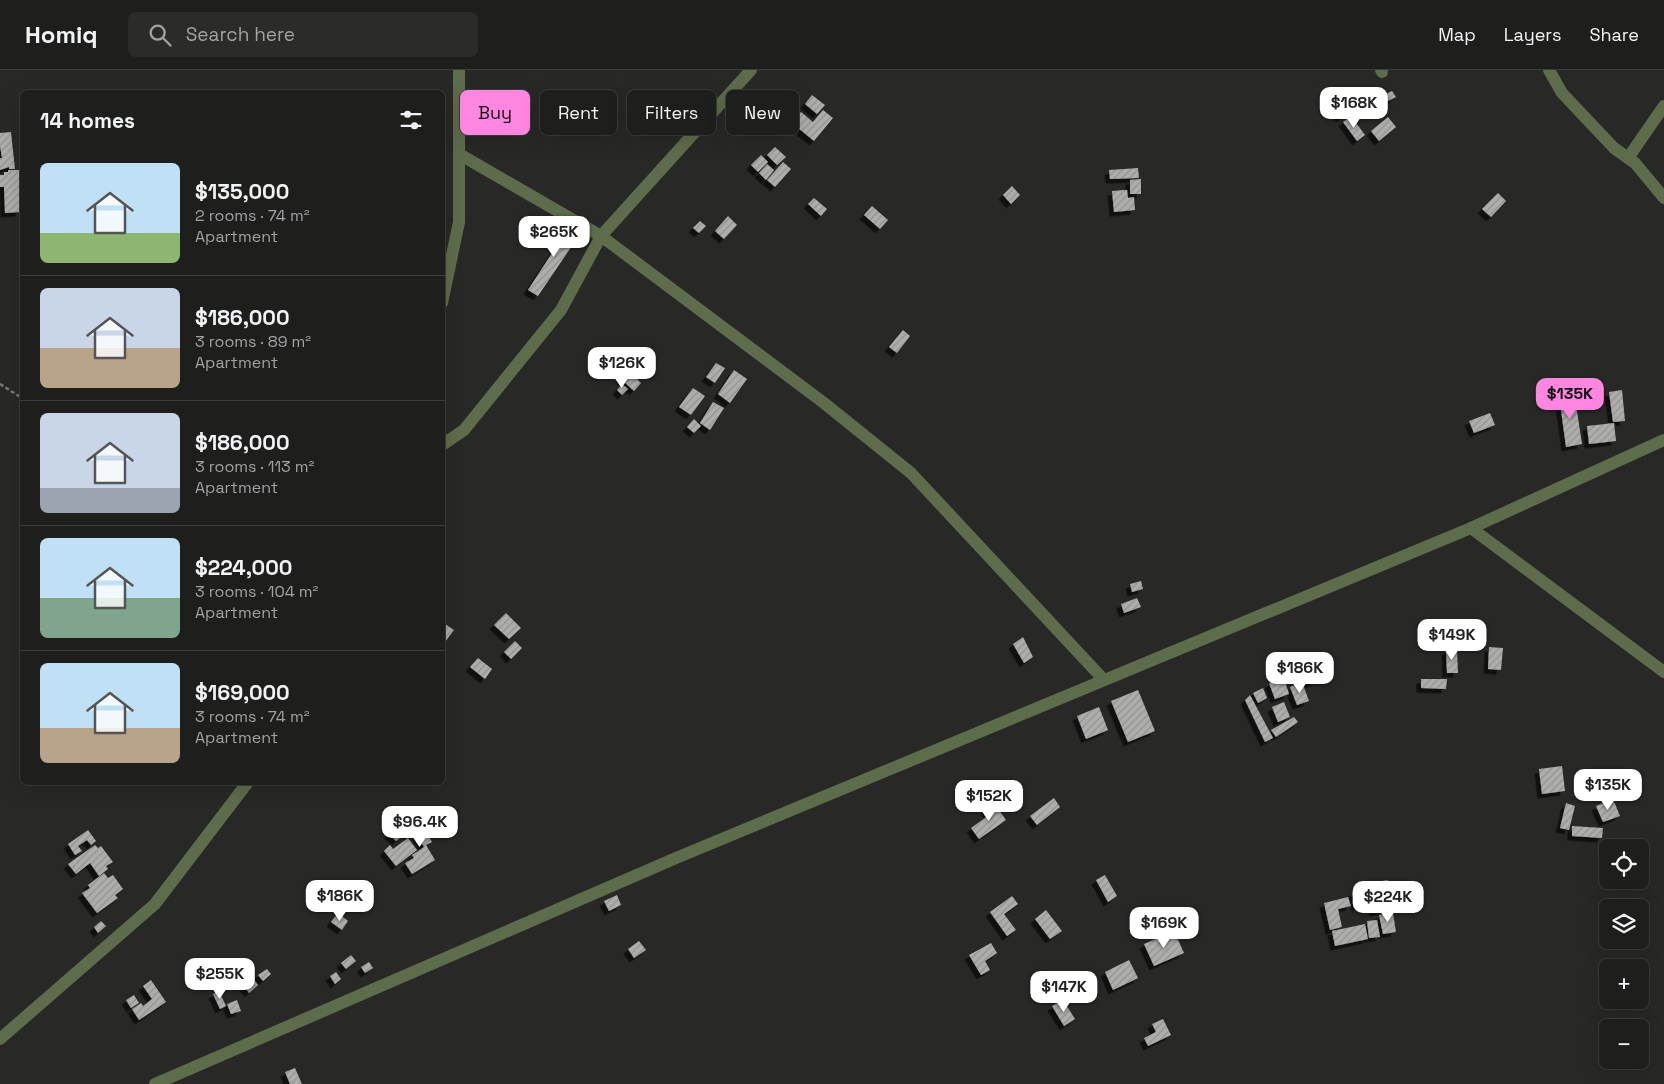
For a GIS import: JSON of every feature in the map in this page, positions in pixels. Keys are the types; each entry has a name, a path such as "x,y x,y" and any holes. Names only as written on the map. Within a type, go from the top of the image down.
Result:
{"street":[{"path":"445,289 459,222 459,70"},
{"path":"445,443 464,430 561,310 600,236 751,70"},
{"path":"1549,70 1562,93 1614,148 1635,163 1664,198"},
{"path":"1628,158 1664,106"},
{"path":"459,154 600,236 824,403 911,473 1104,680"},
{"path":"155,1084 676,858 1470,528 1664,440"},
{"path":"1470,528 1664,672"},
{"path":"0,1039 155,904 246,785"}],"path":[{"path":"0,384 20,397"}],"building":[{"path":"1392,91 1396,97 1388,101 1384,95"},
{"path":"812,95 825,105 817,114 805,104"},
{"path":"1346,105 1351,110 1341,118 1337,112"},
{"path":"823,110 833,118 814,141 799,129 799,114 801,112 813,122"},
{"path":"1351,116 1365,135 1357,141 1343,122"},
{"path":"1388,117 1396,127 1379,141 1371,131"},
{"path":"11,132 15,169 9,169 9,167 0,170 0,158 2,158 0,133"},
{"path":"775,147 786,157 777,165 767,155"},
{"path":"761,155 768,162 758,172 751,165"},
{"path":"783,162 791,169 775,187 767,180"},
{"path":"767,164 774,170 766,180 759,173"},
{"path":"1138,168 1139,178 1110,179 1109,170"},
{"path":"8,170 19,170 20,212 5,213 4,187 0,187 0,175 4,175 4,172 8,172"},
{"path":"1141,179 1141,194 1130,194 1130,180"},
{"path":"1012,186 1020,195 1011,204 1003,195"},
{"path":"1127,190 1128,198 1134,197 1135,210 1114,212 1112,191"},
{"path":"1498,193 1506,201 1491,217 1482,209"},
{"path":"814,198 827,209 821,216 808,204"},
{"path":"872,206 888,220 880,229 864,215"},
{"path":"728,216 737,225 724,239 715,231"},
{"path":"700,221 706,226 699,233 693,228"},
{"path":"559,224 578,237 538,296 528,290 558,244 550,238"},
{"path":"903,330 910,336 897,353 889,347"},
{"path":"716,363 725,368 715,383 706,377"},
{"path":"734,370 747,379 730,403 718,394"},
{"path":"629,371 641,383 634,391 621,379"},
{"path":"622,384 628,389 622,395 617,390"},
{"path":"1599,387 1601,401 1578,403 1577,389"},
{"path":"693,388 705,396 691,415 679,407"},
{"path":"1622,390 1625,421 1613,422 1609,392"},
{"path":"1574,392 1582,444 1566,447 1559,395"},
{"path":"713,402 724,408 710,430 700,423"},
{"path":"1490,413 1495,425 1474,433 1469,421"},
{"path":"694,419 701,426 694,433 687,427"},
{"path":"1614,423 1616,441 1589,444 1587,426"},
{"path":"1141,581 1143,589 1132,592 1130,584"},
{"path":"1137,598 1141,607 1124,613 1121,604"},
{"path":"506,613 521,628 509,639 494,625"},
{"path":"445,624 454,630 445,642"},
{"path":"1023,637 1033,657 1024,663 1013,644"},
{"path":"515,641 522,648 511,659 504,652"},
{"path":"1489,647 1503,648 1501,670 1488,669"},
{"path":"1457,649 1458,673 1447,673 1446,650"},
{"path":"478,658 492,669 485,679 470,667"},
{"path":"1311,670 1316,681 1310,683 1305,673"},
{"path":"1284,678 1289,694 1275,699 1269,683"},
{"path":"1421,679 1447,679 1446,689 1421,688"},
{"path":"1302,682 1309,701 1297,705 1290,687"},
{"path":"1263,688 1267,698 1258,703 1253,693"},
{"path":"1138,690 1155,731 1128,742 1111,701"},
{"path":"1250,695 1273,738 1265,742 1245,700"},
{"path":"1284,702 1290,717 1278,722 1272,707"},
{"path":"1099,707 1108,730 1086,739 1077,716"},
{"path":"1294,717 1298,722 1276,737 1271,730"},
{"path":"1562,766 1565,791 1542,794 1539,769"},
{"path":"1054,798 1060,807 1037,825 1030,816"},
{"path":"1613,799 1620,816 1603,822 1596,806"},
{"path":"994,803 1006,820 979,839 971,828 989,815 985,809"},
{"path":"1566,803 1575,806 1569,830 1560,828"},
{"path":"422,819 432,842 426,845 435,860 412,874 405,863 414,858 412,855 424,847 415,832 409,836 405,829"},
{"path":"400,825 406,833 396,841 389,834"},
{"path":"1572,826 1603,828 1602,838 1572,836"},
{"path":"88,830 96,841 91,845 87,840 78,846 82,851 75,855 68,844"},
{"path":"408,838 417,850 396,866 384,851 390,845 393,849"},
{"path":"95,845 98,848 101,846 113,862 106,866 108,869 99,876 90,863 76,874 68,864"},
{"path":"104,873 108,878 113,875 123,889 115,895 118,898 97,913 82,893 90,888 88,885"},
{"path":"1105,875 1117,896 1108,902 1096,880"},
{"path":"1388,880 1392,909 1374,912 1369,883"},
{"path":"1368,888 1370,903 1356,907 1352,893"},
{"path":"617,895 621,905 609,911 604,901"},
{"path":"1012,896 1018,904 1004,914 1016,930 1007,936 990,912"},
{"path":"1348,897 1351,906 1338,909 1342,927 1330,930 1324,903"},
{"path":"1046,910 1062,931 1050,939 1035,919"},
{"path":"338,913 348,921 342,930 331,922"},
{"path":"1393,913 1396,932 1383,934 1379,915"},
{"path":"1377,920 1380,937 1369,938 1367,921"},
{"path":"101,921 106,926 98,933 94,927"},
{"path":"1365,924 1368,939 1335,946 1332,931"},
{"path":"1174,931 1184,953 1154,966 1144,944"},
{"path":"639,941 646,950 634,958 628,949"},
{"path":"991,943 997,953 985,961 990,970 981,975 969,955"},
{"path":"351,955 356,961 346,969 341,963"},
{"path":"1129,960 1138,978 1113,990 1105,972"},
{"path":"369,962 373,968 365,973 361,967"},
{"path":"267,969 271,974 263,981 258,975"},
{"path":"336,972 341,979 335,984 330,976"},
{"path":"249,973 258,985 249,993 240,980"},
{"path":"151,980 166,1002 139,1020 132,1009 141,1003 143,1006 152,999 143,986"},
{"path":"219,991 226,1006 220,1009 213,994"},
{"path":"134,995 139,1003 131,1008 126,1000"},
{"path":"237,1000 241,1011 231,1014 227,1004"},
{"path":"1063,1000 1075,1019 1064,1026 1052,1006"},
{"path":"1163,1019 1171,1035 1148,1046 1144,1038 1156,1032 1152,1024"},
{"path":"295,1068 302,1084 290,1084 285,1072"}]}
